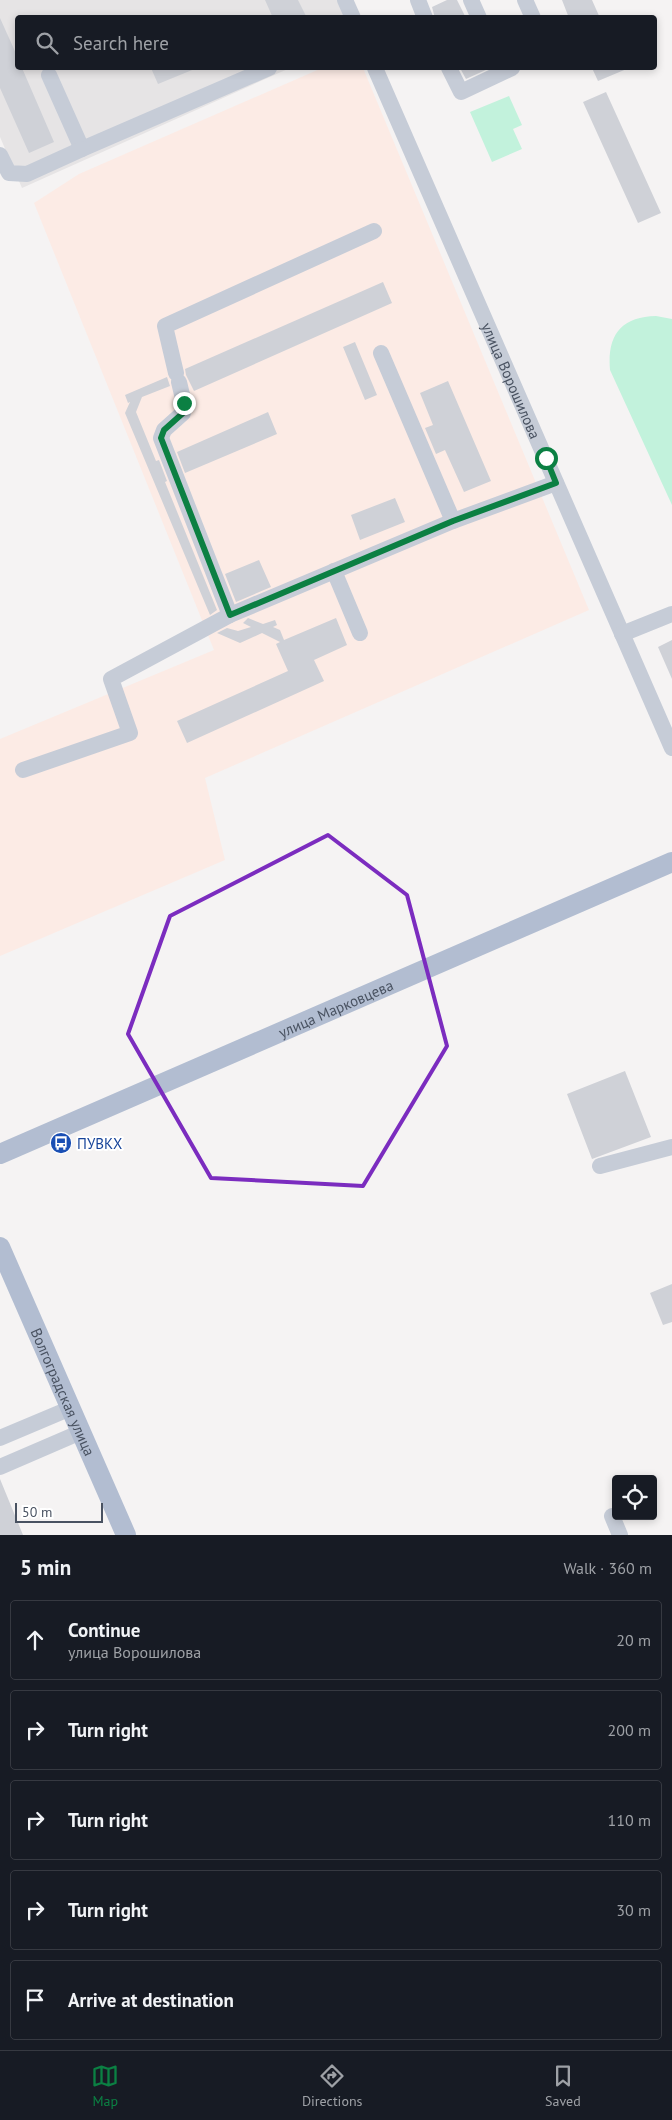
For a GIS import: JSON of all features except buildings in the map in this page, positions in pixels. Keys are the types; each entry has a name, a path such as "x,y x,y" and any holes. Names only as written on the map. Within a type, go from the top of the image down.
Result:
{"main road":[{"name":"улица Марковцева","path":"0,1154 672,862"},
{"name":"Волгоградская улица","path":"2,1258 126,1535"}],"street":[{"path":"346,0 352,15"},
{"path":"418,0 425,15"},
{"path":"471,0 478,15"},
{"path":"525,0 532,15"},
{"path":"0,156 9,173 27,174 264,70"},
{"name":"улица Ворошилова","path":"376,70 672,748"},
{"path":"450,70 461,92 504,70"},
{"path":"49,75 82,150"},
{"path":"230,615 161,438 164,430 183,413 184,403 165,326 374,231"},
{"path":"381,353 453,521"},
{"path":"23,770 130,733 111,679 230,615 453,521 556,483"},
{"path":"334,571 360,633"},
{"path":"622,634 672,614"},
{"path":"600,1166 672,1147"},
{"path":"0,1438 70,1408"},
{"path":"0,1467 81,1432"},
{"path":"614,1520 620,1535"}],"highlighted area":[{"path":"328,835 407,895 447,1046 363,1186 211,1178 128,1034 170,916"}],"shaded area":[{"path":"0,0 340,0 347,15 15,15 15,70 286,70 22,188 0,137"},
{"path":"317,70 364,70 589,610 205,778 225,860 0,956 0,739 214,650 34,203 79,174"}],"green space":[{"path":"509,96 522,125 513,129 522,149 492,162 470,112"},
{"path":"656,316 672,319 672,505 610,370 611,347 619,330 625,324 634,320"}],"place":[{"name":"ПУВКХ","path":"61,1143"}],"route":[{"path":"184,403 183,413 164,430 161,438 230,615 453,521 556,483 546,458"}]}
